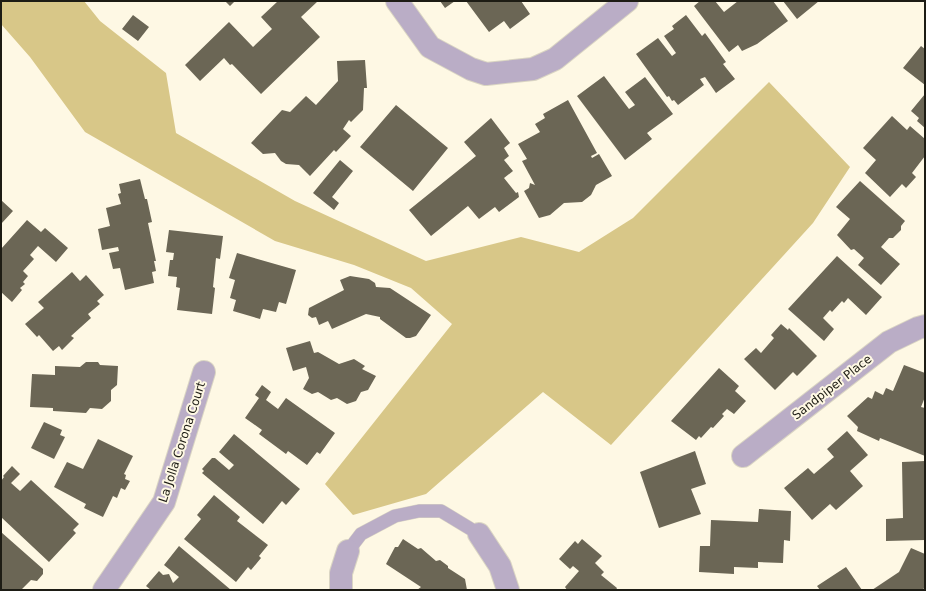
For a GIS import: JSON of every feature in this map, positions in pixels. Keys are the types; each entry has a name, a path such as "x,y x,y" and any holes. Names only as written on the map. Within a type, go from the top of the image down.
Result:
{"street":[{"path":"397,1 430,47 471,69 486,74 533,69 555,59 627,1"},
{"name":"Sandpiper Place","path":"743,456 890,342 925,326"},
{"name":"La Jolla Corona Court","path":"104,590 164,502 204,372"},
{"path":"479,534 500,566 508,590"},
{"path":"341,590 341,573 348,551"}],"lane":[{"path":"348,551 361,534 395,516 419,511 441,511 479,534"}],"shaded area":[{"path":"1,1 84,1 100,21 166,73 176,133 295,201 426,261 521,237 579,252 633,218 769,82 850,167 813,223 611,445 543,392 426,494 353,515 325,484 452,324 411,288 354,265 275,241 85,132 30,57 1,24"}],"building":[{"path":"225,1 235,1 230,6"},
{"path":"278,1 318,1 301,17 320,37 261,94 232,64 230,65 224,58 200,81 185,65 229,22 253,47 272,29 261,17"},
{"path":"440,1 455,1 445,8"},
{"path":"466,1 521,1 530,14 510,29 504,21 489,32"},
{"path":"700,1 715,1 724,12 738,1 773,1 788,21 757,44 742,51 738,45 729,52 694,6"},
{"path":"783,1 819,1 797,19"},
{"path":"133,15 149,27 138,41 122,29"},
{"path":"686,15 702,36 705,33 726,62 723,64 735,79 716,93 705,77 700,79 704,85 678,105 674,100 672,101 669,96 667,97 636,54 658,38 672,56 676,53 664,36 674,29 672,26"},
{"path":"921,46 925,49 925,85 903,68"},
{"path":"365,60 367,88 364,88 363,110 351,122 349,120 343,129 351,136 336,152 334,150 310,176 299,165 286,164 281,161 275,153 263,154 251,143 282,110 290,112 306,96 316,105 338,81 337,61"},
{"path":"604,76 629,109 635,105 625,92 645,77 673,114 647,133 652,139 625,160 577,96"},
{"path":"925,94 925,128 917,121 919,118 911,111"},
{"path":"568,100 597,153 591,156 592,158 599,154 612,176 596,185 591,195 582,202 564,203 550,215 539,218 524,191 529,188 530,183 535,185 522,161 527,159 518,144 540,132 535,124 545,118 543,114"},
{"path":"396,105 448,148 413,191 360,147"},
{"path":"892,116 907,130 910,126 925,139 925,156 912,173 916,177 906,188 902,184 890,197 865,173 876,160 863,148"},
{"path":"491,118 510,143 504,148 509,156 504,160 513,171 504,178 516,193 518,192 519,197 499,212 495,207 479,219 468,206 431,236 409,210 476,156 464,142"},
{"path":"340,160 353,171 332,197 339,203 334,210 313,193"},
{"path":"140,179 145,199 147,199 152,222 148,223 156,261 154,261 156,271 152,272 154,283 125,290 120,268 113,269 109,253 119,251 118,247 102,250 98,229 110,226 106,208 121,204 118,194 121,193 119,184"},
{"path":"860,181 905,221 901,226 901,230 893,238 889,238 881,247 900,264 881,285 858,265 864,258 854,249 851,250 837,235 850,219 836,207"},
{"path":"1,200 13,211 1,224"},
{"path":"27,220 41,232 45,228 68,248 56,262 38,246 30,255 34,259 23,271 28,276 23,282 25,284 20,288 22,290 12,302 1,292 1,249"},
{"path":"169,230 223,236 220,259 216,258 212,314 177,310 180,288 176,287 177,277 168,276 170,260 173,260 174,253 166,252"},
{"path":"237,253 296,270 286,304 279,302 276,312 263,309 260,319 233,311 236,300 230,298 235,280 229,278"},
{"path":"837,256 882,297 866,315 848,298 844,303 842,301 832,312 830,310 823,318 834,329 824,341 788,309"},
{"path":"72,272 80,281 86,275 104,295 97,301 100,304 88,314 91,318 71,336 74,338 62,350 59,346 53,351 39,335 37,337 25,324 44,308 38,302"},
{"path":"350,276 369,279 375,283 376,287 390,288 431,315 416,336 410,338 406,338 380,319 380,317 366,314 332,329 328,321 319,325 316,317 312,318 308,315 309,308 344,290 340,280"},
{"path":"781,324 788,330 789,328 817,356 797,376 793,372 775,390 744,359 756,348 761,353 774,338 771,335"},
{"path":"310,341 314,353 318,352 339,364 354,359 365,366 362,369 376,376 368,390 361,392 356,401 347,404 337,398 331,400 318,392 312,394 303,389 309,378 306,367 293,371 286,348"},
{"path":"86,362 98,362 100,365 118,366 117,385 111,390 111,401 102,409 90,408 86,413 53,411 53,408 30,407 32,374 55,375 55,366 80,367"},
{"path":"904,365 925,373 925,397 921,407 925,408 925,456 880,438 879,441 857,431 858,427 847,416 868,397 872,399 875,391 883,395 886,388 893,391"},
{"path":"719,368 739,386 735,391 746,401 734,414 727,409 722,414 724,416 713,428 711,427 701,438 699,436 696,440 671,421"},
{"path":"262,385 271,392 266,400 278,409 286,398 335,433 320,454 317,452 307,465 288,451 286,454 259,434 262,430 245,418 259,398 255,395"},
{"path":"44,422 62,430 60,435 65,437 54,459 31,448"},
{"path":"847,431 868,455 850,471 863,486 836,510 830,504 812,520 784,488 808,468 814,474 834,457 827,449"},
{"path":"234,434 300,489 286,505 282,501 263,524 202,473 204,471 202,469 212,458 215,458 229,470 234,465 219,452"},
{"path":"98,439 133,456 124,474 126,475 125,479 130,481 125,490 121,488 117,498 113,496 103,517 84,508 86,504 54,487 67,462 83,469"},
{"path":"695,451 706,484 691,489 701,514 659,528 640,472"},
{"path":"925,461 925,540 886,541 886,519 903,518 902,462"},
{"path":"12,466 20,474 11,483 20,491 31,480 79,524 73,530 76,533 49,562 1,517 1,481 4,477 3,476"},
{"path":"214,495 240,517 237,521 268,545 259,556 261,558 251,570 248,567 236,582 184,539 201,519 197,515"},
{"path":"759,509 791,511 790,541 784,540 783,563 758,562 758,568 734,567 734,574 699,572 700,546 710,546 711,520 758,522"},
{"path":"1,532 43,569 43,574 37,581 31,580 21,590 1,590"},
{"path":"403,539 418,549 421,548 436,561 440,560 448,566 448,568 465,579 467,590 417,590 421,587 386,564 395,547 398,547"},
{"path":"582,539 602,556 595,563 604,572 601,575 617,588 616,590 567,590 565,587 579,571 573,566 570,569 559,559 575,541 578,544"},
{"path":"179,546 231,590 151,590 146,586 159,571 163,575 169,574 173,583 179,577 164,565"},
{"path":"911,548 925,554 925,586 923,590 872,590 899,572"},
{"path":"846,567 862,590 820,590 817,586"}]}
